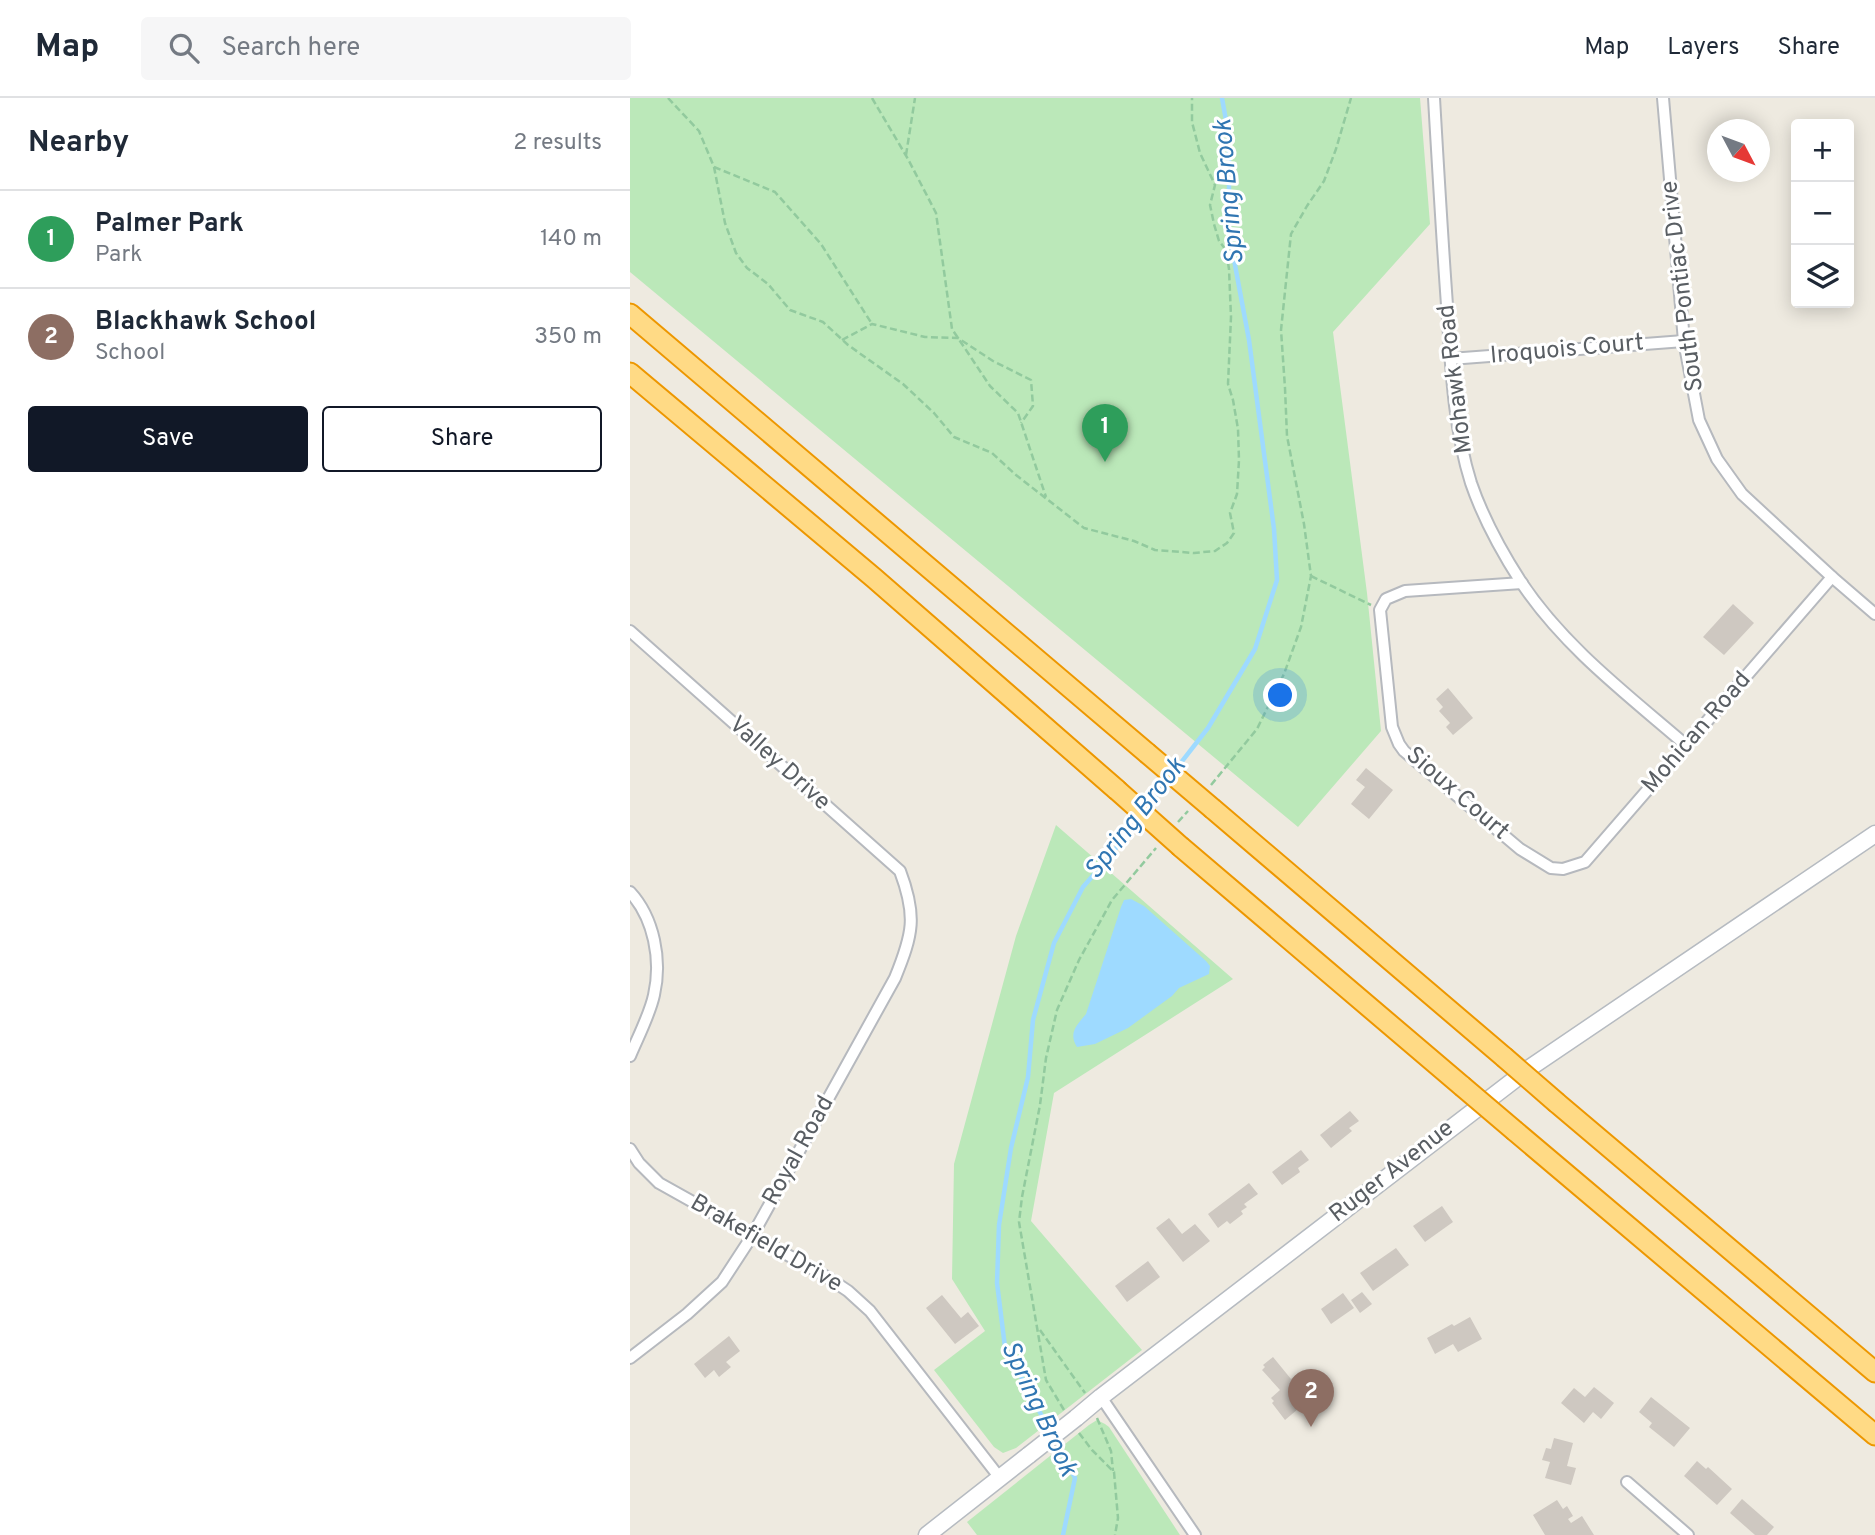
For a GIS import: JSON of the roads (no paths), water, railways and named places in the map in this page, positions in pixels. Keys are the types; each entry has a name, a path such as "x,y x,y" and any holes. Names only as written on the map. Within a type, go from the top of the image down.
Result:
{"highway":[{"path":"630,314 1875,1372"},
{"path":"630,373 874,578 1181,846 1875,1436"}],"street":[{"name":"Mohawk Road","path":"1434,98 1450,359 1459,439 1471,483 1488,526 1522,583 1574,646 1598,670 1686,746"},
{"name":"South Pontiac Drive","path":"1663,98 1684,341 1699,420 1717,459 1742,495 1875,614"},
{"name":"Iroquois Court","path":"1450,359 1684,341"},
{"name":"Mohican Road","path":"1551,868 1563,869 1585,862 1832,577"},
{"name":"Sioux Court","path":"1522,583 1405,592 1386,599 1380,610 1392,727 1398,744 1520,849 1551,868"},
{"name":"Valley Drive","path":"630,631 900,871 911,907"},
{"name":"Ruger Avenue","path":"928,1535 1101,1397 1531,1067 1875,834"},
{"path":"630,892 652,930 657,963 654,996 630,1056"},
{"name":"Royal Road","path":"630,1358 722,1282 752,1236 895,978 907,948 912,920 911,907"},
{"name":"Brakefield Drive","path":"630,1149 639,1163 659,1183 848,1291 870,1311 1000,1478"},
{"path":"1101,1397 1195,1535"},
{"path":"1627,1482 1688,1535"}],"water":[{"path":"1131,899 1144,906 1206,961 1210,966 1209,974 1179,988 1128,1028 1095,1044 1077,1047 1073,1037 1075,1029 1086,1014 1124,900"}],"waterway":[{"name":"Spring Brook","path":"1176,769 1208,728 1255,649 1277,580 1274,529 1249,340 1229,233 1229,137 1222,98"},
{"name":"Spring Brook","path":"1146,808 1169,779"},
{"name":"Spring Brook","path":"1051,1433 1005,1347 997,1283 999,1225 1011,1148 1028,1077 1033,1020 1054,943 1083,887 1139,818"},
{"name":"Spring Brook","path":"1055,1441 1075,1478 1063,1535"}],"place":[{"name":"Palmer Park","path":"1105,462"},
{"name":"Blackhawk School","path":"1311,1427"}]}
